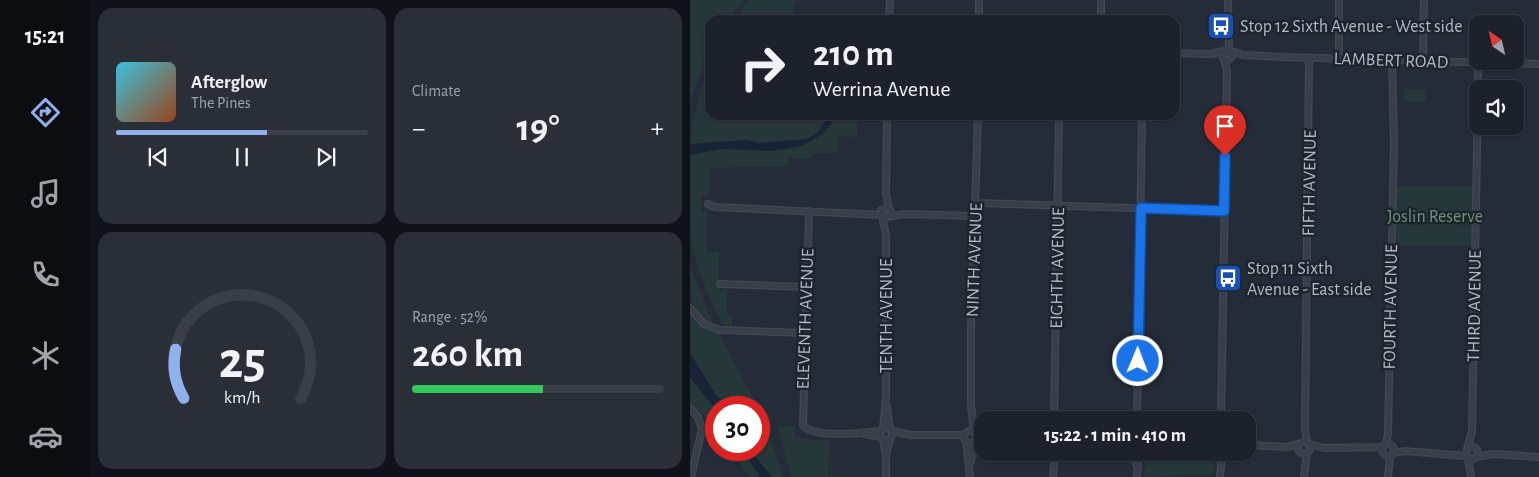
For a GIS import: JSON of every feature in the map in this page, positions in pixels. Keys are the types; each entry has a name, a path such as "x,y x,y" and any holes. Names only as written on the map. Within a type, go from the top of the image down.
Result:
{"street":[{"path":"889,15 890,0"},
{"path":"979,0 979,15"},
{"path":"1101,0 1101,15"},
{"path":"1221,411 1228,0"},
{"path":"1339,0 1339,58"},
{"path":"1423,61 1424,0"},
{"path":"1180,53 1227,55"},
{"name":"LAMBERT ROAD","path":"1227,55 1469,62"},
{"name":"FIFTH AVENUE","path":"1304,477 1310,58"},
{"name":"FOURTH AVENUE","path":"1388,477 1394,143 1392,60"},
{"name":"LAMBERT ROAD","path":"1524,64 1539,64"},
{"name":"TENTH AVENUE","path":"886,477 886,456 882,434 886,398 887,120"},
{"name":"NINTH AVENUE","path":"970,474 970,405 978,120"},
{"name":"EIGHTH AVENUE","path":"1054,411 1059,120"},
{"path":"1137,411 1142,120"},
{"name":"THIRD AVENUE","path":"1471,476 1467,453 1472,432 1477,135"},
{"path":"976,203 1224,211"},
{"path":"708,204 715,207 976,216"},
{"name":"ELEVENTH AVENUE","path":"809,210 804,333 805,427 813,432 882,434"},
{"path":"720,284 806,287"},
{"path":"690,308 696,316 710,327 740,331 804,333"},
{"name":"TENTH AVENUE","path":"886,398 891,430 891,438 886,456"},
{"path":"690,408 698,417 702,429 691,477"},
{"path":"882,434 891,430 911,435"},
{"name":"THIRD AVENUE","path":"1471,476 1477,450 1472,432"},
{"path":"882,434 891,438 911,435 974,437"},
{"path":"1256,446 1467,453 1476,458 1494,454"},
{"path":"1467,453 1472,447 1494,454 1539,455"},
{"path":"1053,477 1054,461"},
{"path":"1135,461 1137,475"},
{"path":"1137,475 1138,461"},
{"path":"1220,461 1220,477"}],"green space":[{"path":"690,0 744,0 731,15 705,15 705,58 690,101"},
{"path":"750,0 797,0 794,3 793,14 810,15 738,15"},
{"path":"705,77 705,120 858,120 857,137 838,136 837,153 812,153 811,159 788,158 788,166 709,168 709,195 702,196 702,211 707,212 707,252 719,252 719,290 727,291 727,315 732,316 732,327 722,324 701,275 691,239 690,174 692,127"},
{"path":"1404,89 1426,89 1426,101 1404,101"},
{"name":"Joslin Reserve","path":"1397,187 1472,187 1472,245 1397,245"},
{"path":"690,265 714,326 700,314 693,300 690,285"},
{"path":"690,312 701,326 720,335 752,396 705,396 705,417 690,402"},
{"path":"795,426 795,438 829,441 828,475 841,477 791,477 778,427"},
{"path":"770,437 783,477 750,477 738,461 770,461"},
{"path":"1145,461 1212,461 1213,474 1144,477"}],"water":[{"path":"826,120 834,120 824,133 802,146 772,151 721,149 690,155 690,145 698,143 747,140 759,143 807,139 818,132"},
{"path":"690,353 717,396 705,396 690,377"},
{"path":"749,461 759,461 772,477 760,477"}],"place":[{"name":"Stop 12 Sixth Avenue - West side","path":"1221,26"},
{"name":"Stop 11 Sixth Avenue - East side","path":"1228,278"}],"route":[{"path":"1138,361 1141,208 1224,211 1225,156"}]}
